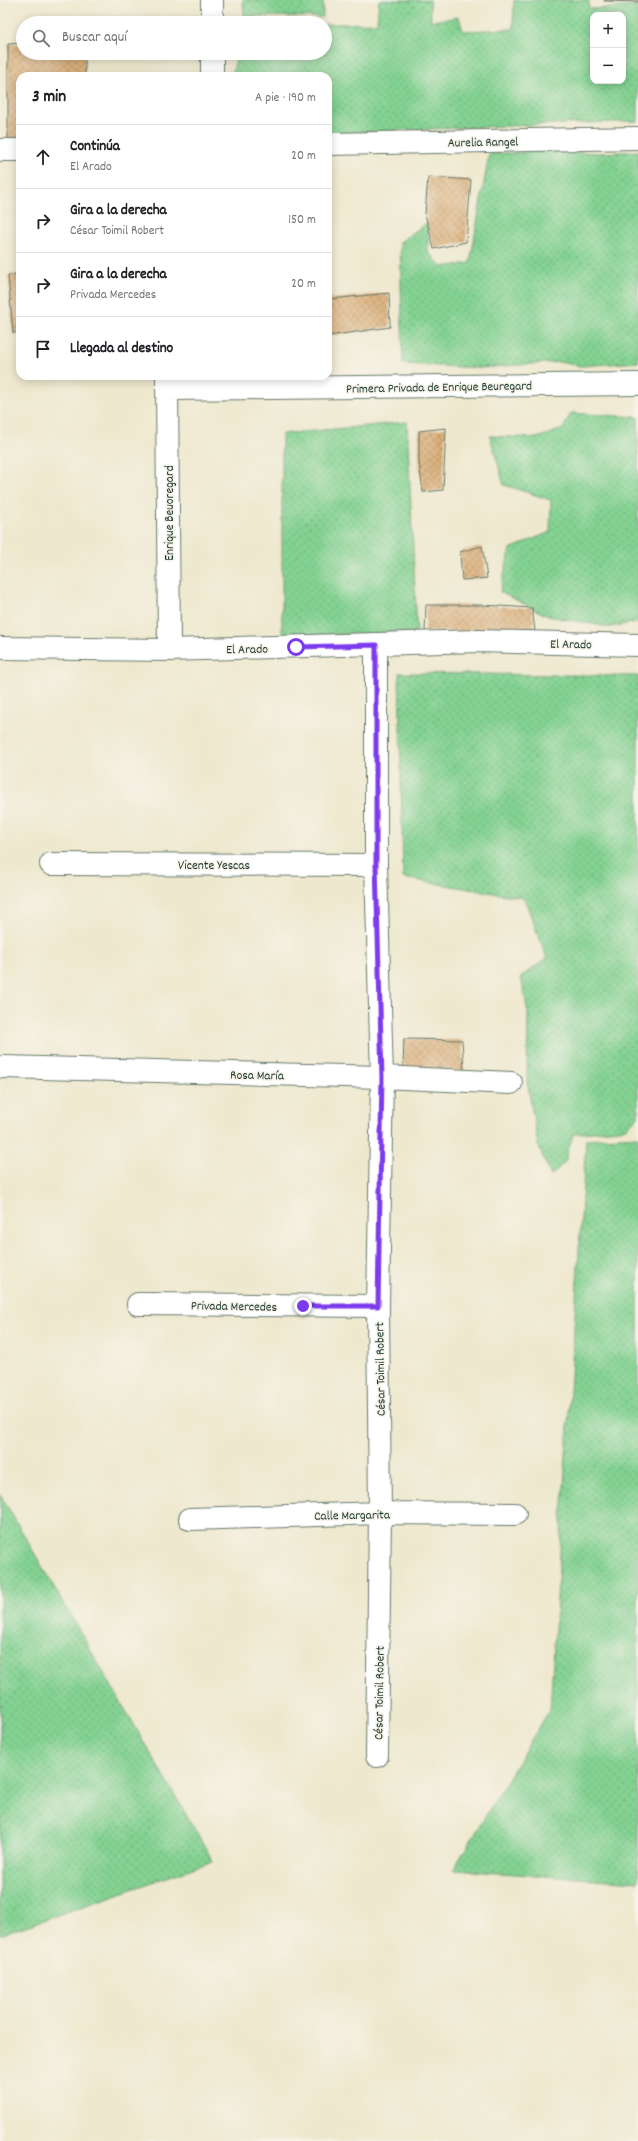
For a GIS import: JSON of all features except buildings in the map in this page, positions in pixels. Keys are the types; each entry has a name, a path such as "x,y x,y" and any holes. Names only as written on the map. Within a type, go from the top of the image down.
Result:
{"street":[{"path":"212,0 212,16"},
{"path":"212,60 212,72"},
{"name":"Aurelia Rangel","path":"332,144 638,138"},
{"path":"0,150 16,150"},
{"name":"Primera Privada de Enrique Beuregard","path":"167,383 638,384"},
{"name":"Enrique Beuoregard","path":"167,383 169,650"},
{"name":"El Arado","path":"0,648 169,650 478,641 638,645"},
{"name":"César Toimil Robert","path":"376,645 376,865 382,1077 378,1306 380,1514 377,1756"},
{"name":"Vicente Yescas","path":"51,864 376,865"},
{"name":"Rosa María","path":"3,1067 382,1077 511,1083"},
{"name":"Privada Mercedes","path":"138,1304 378,1306"},
{"name":"Calle Margarita","path":"190,1519 380,1514 515,1514"}],"green space":[{"path":"243,0 323,0 323,16 244,16"},
{"path":"379,0 430,0 431,21 459,17 463,31 513,29 514,0 589,0 589,9 638,6 638,121 332,133 332,72 233,72 235,60 332,60 332,24 377,23"},
{"path":"550,151 601,153 638,151 638,362 581,366 559,362 480,368 403,364 400,242 428,222 428,252 442,267 470,263 489,154"},
{"path":"571,413 638,417 638,622 609,627 548,616 500,592 510,549 550,532 551,500 504,485 490,436 537,438 563,429"},
{"path":"407,422 417,632 282,636 282,434"},
{"path":"399,673 638,676 638,1117 626,1128 573,1134 565,1162 551,1176 538,1145 527,1081 528,1013 521,977 547,958 524,898 403,878"},
{"path":"638,1136 638,1882 453,1870 550,1709 586,1139"},
{"path":"0,1494 213,1861 0,1935"}],"route":[{"path":"296,647 376,645 376,865 379,1014 382,1077 378,1306 303,1306"}]}
